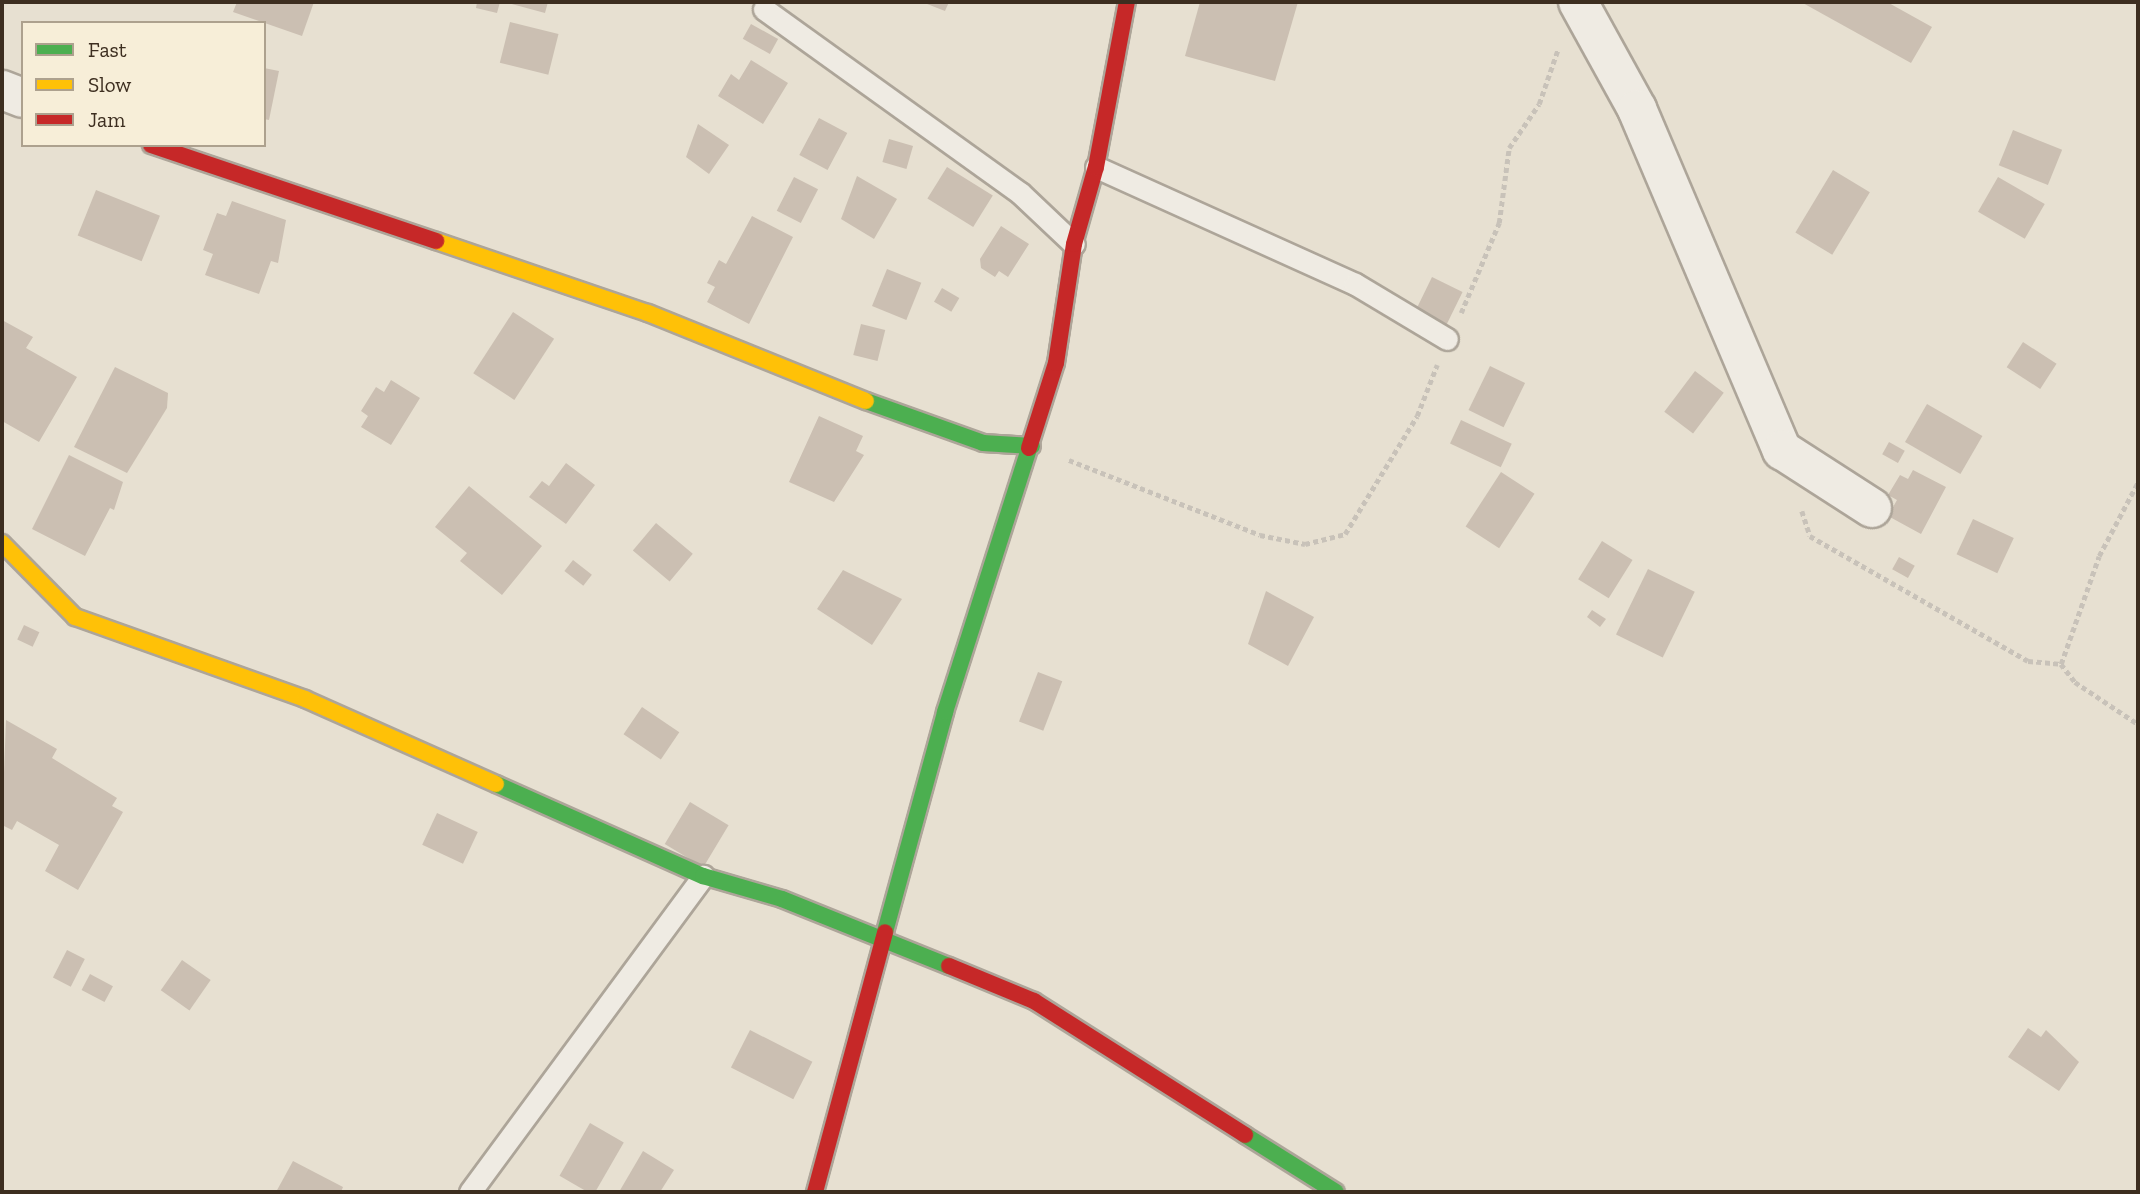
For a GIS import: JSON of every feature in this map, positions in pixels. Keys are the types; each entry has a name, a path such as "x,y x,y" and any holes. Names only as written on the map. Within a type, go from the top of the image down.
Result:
{"street":[{"path":"815,1192 886,939 945,712 1032,446 1056,363 1074,244 1096,167 1127,2"},
{"path":"1578,2 1637,109 1782,450 1872,508"},
{"path":"2,90 21,97"},
{"path":"157,147 648,313 928,426 983,443 1032,446"},
{"path":"2,543 75,617 305,699 703,876 886,939 1034,1001 1336,1192"}],"lane":[{"path":"764,9 1020,193 1074,244"},
{"path":"1096,167 1355,284 1447,339"},
{"path":"470,1192 703,876"}],"path":[{"path":"1032,446 1260,535 1305,544 1345,534 1417,415 1447,339 1499,223 1509,148 1539,104 1561,40"},
{"path":"1782,450 1810,536 2028,661 2061,664 2075,682 2138,724"},
{"path":"2061,664 2099,556 2138,482"}],"building":[{"path":"237,2 314,2 302,36 266,23 266,21 233,12"},
{"path":"477,2 500,2 497,13 476,8"},
{"path":"504,2 548,2 545,13"},
{"path":"922,2 949,2 945,11"},
{"path":"1200,2 1298,2 1275,81 1185,56"},
{"path":"1801,2 1887,2 1932,27 1911,63"},
{"path":"510,22 559,34 548,75 500,63"},
{"path":"751,24 778,39 770,54 743,39"},
{"path":"751,60 788,83 763,124 718,96 731,74 739,80"},
{"path":"266,68 279,71 269,120 266,119"},
{"path":"819,118 847,133 828,170 799,155"},
{"path":"698,124 729,145 709,174 686,157"},
{"path":"2013,130 2062,150 2048,185 1999,165"},
{"path":"889,139 913,146 906,169 882,162"},
{"path":"947,167 993,196 973,227 927,198"},
{"path":"1833,170 1870,192 1832,255 1795,233"},
{"path":"857,176 897,199 874,239 841,219"},
{"path":"794,177 818,189 801,223 777,211"},
{"path":"1998,177 2045,204 2025,239 1978,212"},
{"path":"96,190 160,216 142,261 78,235"},
{"path":"232,201 286,220 278,263 271,261 259,294 205,275 213,254 203,250 217,213 226,216"},
{"path":"752,216 793,237 749,324 707,302 715,287 707,283 719,260 726,264"},
{"path":"1001,226 1029,244 1008,277 999,271 995,277 981,268 980,259"},
{"path":"887,269 921,283 906,320 872,306"},
{"path":"1432,277 1463,292 1445,328 1414,313"},
{"path":"942,288 959,298 951,312 934,302"},
{"path":"513,312 554,339 514,400 473,373"},
{"path":"2,320 33,337 26,348 77,377 39,442 2,421"},
{"path":"861,324 885,330 878,361 853,355"},
{"path":"2023,342 2057,364 2040,389 2007,367"},
{"path":"1490,366 1525,383 1504,427 1469,410"},
{"path":"115,367 168,393 167,408 127,473 74,447"},
{"path":"1695,371 1724,393 1693,433 1664,412"},
{"path":"391,380 420,398 391,445 361,427 368,416 361,411 376,387 384,392"},
{"path":"1927,404 1982,436 1960,474 1905,442"},
{"path":"819,416 863,436 856,451 864,455 834,502 789,482"},
{"path":"1461,420 1512,444 1501,467 1450,444"},
{"path":"1889,442 1905,451 1898,463 1882,454"},
{"path":"69,455 123,482 114,510 110,508 85,556 32,529"},
{"path":"566,463 595,485 566,524 529,497 542,481 549,486"},
{"path":"1913,470 1946,487 1921,534 1888,516 1897,500 1888,495 1900,475 1908,479"},
{"path":"1501,472 1535,494 1499,548 1466,527"},
{"path":"469,486 542,546 502,595 460,561 467,553 435,527"},
{"path":"1973,519 2014,538 1997,573 1957,554"},
{"path":"656,523 693,554 670,581 633,551"},
{"path":"1602,541 1633,560 1609,598 1578,579"},
{"path":"1899,557 1915,566 1908,578 1892,569"},
{"path":"573,560 592,575 583,586 564,571"},
{"path":"1648,569 1695,592 1663,657 1616,635"},
{"path":"843,570 902,599 872,645 817,609"},
{"path":"1266,591 1314,617 1288,666 1248,644"},
{"path":"1592,610 1606,619 1600,627 1587,617"},
{"path":"24,625 39,632 33,647 17,640"},
{"path":"1038,672 1062,681 1043,731 1019,721"},
{"path":"642,707 679,732 661,760 624,734"},
{"path":"6,720 57,749 52,758 117,798 112,806 123,812 78,890 45,871 59,845 17,821 12,830 2,825"},
{"path":"690,802 729,825 703,867 665,844"},
{"path":"437,813 478,832 463,864 422,845"},
{"path":"67,950 85,959 71,987 53,978"},
{"path":"182,960 211,980 189,1010 161,990"},
{"path":"90,974 113,986 105,1002 82,990"},
{"path":"2028,1028 2041,1037 2046,1030 2079,1062 2059,1091 2008,1057"},
{"path":"750,1030 812,1062 793,1099 731,1067"},
{"path":"590,1123 624,1142 595,1192 588,1192 560,1176"},
{"path":"643,1151 674,1170 660,1192 619,1192"},
{"path":"293,1161 343,1187 341,1192 276,1192"}],"traffic: fast":[{"path":"866,401 983,443 1032,446"},
{"path":"885,932 945,712 1029,448"},
{"path":"496,784 703,876 782,899 949,966"},
{"path":"1245,1135 1336,1192"}],"traffic: slow":[{"path":"436,241 648,313 866,401"},
{"path":"2,543 75,617 305,699 496,784"}],"traffic: jam":[{"path":"1029,448 1056,363 1074,244 1096,167 1127,2"},
{"path":"157,147 436,241"},
{"path":"815,1192 885,932"},
{"path":"949,966 1034,1001 1245,1135"}]}
